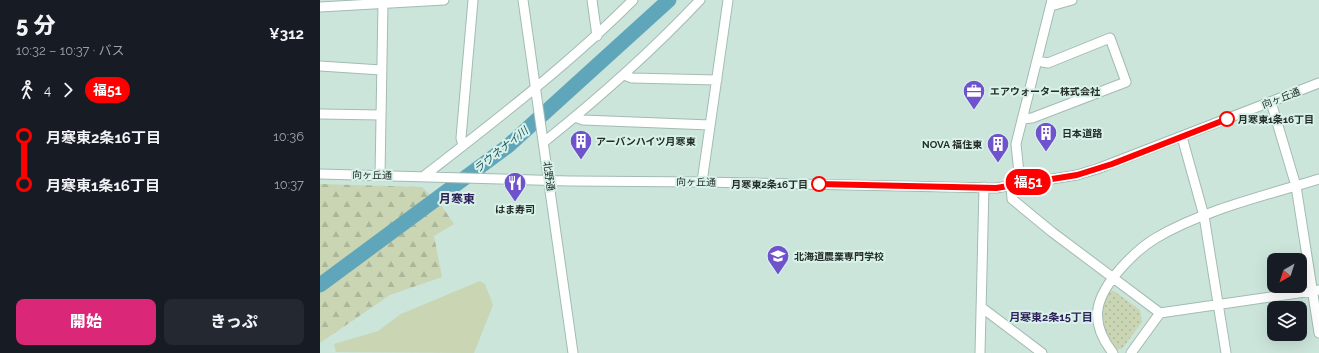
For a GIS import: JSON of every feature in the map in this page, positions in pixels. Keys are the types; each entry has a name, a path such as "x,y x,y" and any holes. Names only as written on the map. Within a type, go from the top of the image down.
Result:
{"street":[{"path":"320,7 444,0"},
{"path":"463,146 461,138 473,0"},
{"name":"北野通","path":"523,0 574,353"},
{"path":"592,0 597,36"},
{"path":"424,176 537,91 634,0"},
{"path":"543,139 575,117 624,75 700,0"},
{"path":"702,182 728,0"},
{"path":"1072,0 1051,3 1016,144 1019,173 1011,185 1012,199 1016,204 1160,313 1316,290"},
{"path":"380,175 383,3"},
{"path":"1022,118 1032,118 1126,82 1110,38 1048,64 1037,61"},
{"path":"320,66 381,70"},
{"path":"624,75 632,78 717,80"},
{"name":"向ヶ丘通","path":"320,174 549,180 984,187 1011,185 1077,175 1182,137 1319,83"},
{"path":"1271,102 1296,186 1316,290 1319,332"},
{"path":"320,114 381,115"},
{"path":"575,117 583,120 710,125"},
{"path":"1182,137 1204,216 1226,353"},
{"path":"1113,353 1102,335 1098,314 1098,303 1102,292 1132,257 1156,238 1204,216 1319,179"},
{"path":"980,353 984,187"},
{"path":"981,307 1042,353"},
{"path":"1131,353 1160,313"}],"green space":[{"path":"320,184 422,187 441,205 454,224 434,236 442,277 390,295 320,343"},
{"path":"480,281 485,284 493,305 474,353 336,352 334,344 378,331 401,314"},
{"path":"1114,291 1140,310 1142,322 1122,349 1116,349 1108,336 1103,322 1103,307 1105,299 1108,292"}],"waterway":[{"name":"ラウネナイ川","path":"320,285 508,146 669,0"}],"bus line":[{"name":"福51","path":"819,184 996,188 1077,175 1112,164 1227,119"}],"place":[{"name":"エアウォーター株式会社","path":"974,110"},
{"name":"月寒東1条16丁目","path":"1227,119"},
{"name":"日本道路","path":"1046,152"},
{"name":"アーバンハイツ月寒東","path":"581,160"},
{"name":"NOVA 福住東","path":"998,164"},
{"name":"月寒東2条16丁目","path":"819,184"},
{"name":"はま寿司","path":"515,202"},
{"name":"北海道農業専門学校","path":"778,276"}],"district":[{"name":"月寒東","path":"457,199"},
{"name":"月寒東2条15丁目","path":"1051,317"}]}
